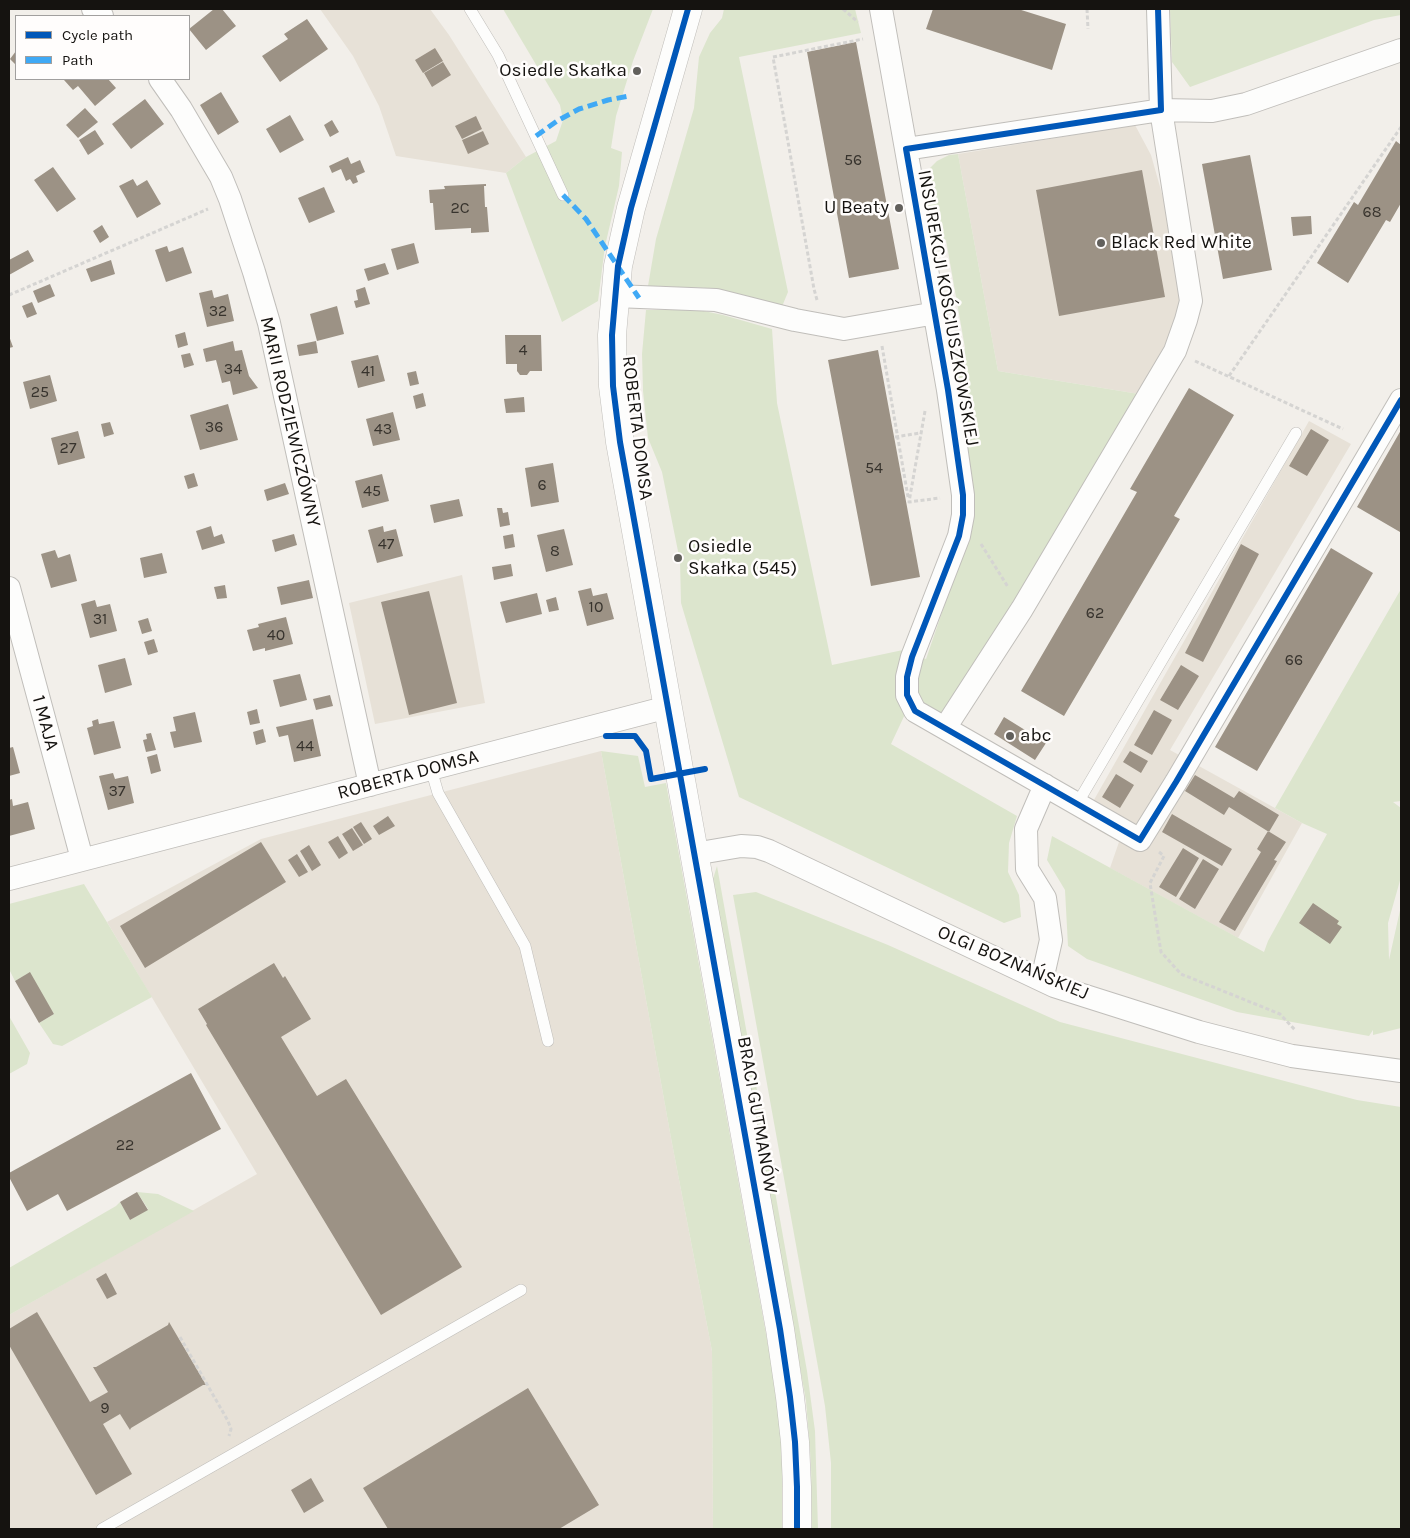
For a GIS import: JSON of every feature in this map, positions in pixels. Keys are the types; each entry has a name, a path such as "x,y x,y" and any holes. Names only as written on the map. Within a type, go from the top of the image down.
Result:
{"street":[{"name":"ROBERTA DOMSA","path":"9,879 668,708 620,442 613,386 612,335 618,266 632,208 688,9"},
{"name":"INSUREKCJI KOŚCIUSZKOWSKIEJ","path":"881,9 936,313 963,505 959,536 912,657 907,677 907,695 915,711 1140,840"},
{"path":"946,728 1022,609 1174,351 1192,301 1161,110 1158,9"},
{"name":"INSUREKCJI KOŚCIUSZKOWSKIEJ","path":"906,149 1161,110 1212,111 1246,104 1401,50"},
{"name":"MARII RODZIEWICZÓWNY","path":"161,80 181,109 221,177 230,199 269,323 370,785"},
{"name":"INSUREKCJI KOŚCIUSZKOWSKIEJ","path":"615,296 716,300 795,320 844,329 936,313"},
{"path":"1140,840 1401,400"},
{"name":"1 MAJA","path":"9,588 82,859"},
{"name":"BRACI GUTMANÓW","path":"668,708 769,1268 790,1397 795,1442 797,1529"},
{"path":"1042,980 1051,940 1045,898 1027,869 1026,829 1044,785"},
{"name":"OLGI BOZNAŃSKIEJ","path":"694,854 740,846 757,847 1054,986 1154,1018 1292,1056 1401,1071"}],"lane":[{"path":"470,9 498,55 563,196"},
{"path":"1077,804 1296,433"},
{"path":"431,769 438,793 525,946 548,1041"},
{"path":"102,1529 521,1290"}],"path":[{"path":"843,9 859,24"},
{"path":"1087,9 1088,30"},
{"path":"822,305 817,300 814,289 774,56 864,39"},
{"path":"1229,376 1401,127"},
{"path":"9,295 230,199"},
{"path":"882,342 909,502"},
{"path":"1174,351 1343,429"},
{"path":"909,502 920,433 930,391 948,390"},
{"path":"897,437 920,433"},
{"path":"909,502 963,505 1022,609"},
{"path":"1140,840 1164,856 1150,883 1161,952 1181,974 1280,1014 1297,1032"},
{"path":"180,1337 228,1421 231,1429 230,1435 226,1439"}],"shaded area":[{"path":"320,9 430,9 449,35 526,157 506,173 396,156 379,106 353,56"},
{"path":"1135,125 1151,155 1164,201 1183,299 1178,320 1139,394 998,371 958,154"},
{"path":"1309,421 1351,444 1170,750 1302,823 1238,938 1110,868 1119,842 1082,821"},
{"path":"462,575 485,703 375,724 349,603"},
{"path":"601,751 671,1138 712,1351 713,1529 9,1529 9,1315 257,1174 107,922 261,839"}],"green space":[{"path":"503,9 653,9 633,61 616,116 611,148 622,152 619,186 605,246 598,301 562,322 506,173 526,157 556,141 563,120 560,105"},
{"path":"724,9 855,9 861,33 739,57 788,292 781,309 742,296 709,288 648,286 656,239 694,108 699,57 710,33 722,18"},
{"path":"1170,9 1401,9 1401,15 1374,20 1190,87 1172,62"},
{"path":"958,154 998,371 1139,394 954,705 940,716 928,714 915,693 891,744 1017,816 1009,843 1008,872 1019,895 1021,917 1004,923 739,797 681,603 680,561 662,472 648,438 643,391 642,354 646,310 699,310 772,329 777,403 832,665 903,650 926,659 963,551 954,362 965,348 946,240 927,225 922,181 937,161 949,155"},
{"path":"1401,589 1401,801 1393,802 1401,808 1401,877 1388,923 1389,960 1401,906 1401,1028 1373,1035 1373,1030 1369,1036 1237,1012 1087,959 1068,946 1065,890 1047,860 1052,836 1264,952 1268,941 1327,834 1275,808"},
{"path":"601,751 638,756 645,787 666,783 772,1367 782,1445 782,1529 713,1529 712,1351 671,1138"},
{"path":"717,866 807,1371 815,1431 818,1529 812,1529 811,1464 806,1401 713,879"},
{"path":"84,884 152,997 62,1046 53,1044 39,1023 54,1014 29,973 15,981 9,969 9,904"},
{"path":"756,892 888,945 1060,1022 1357,1100 1401,1107 1401,1529 831,1529 831,1463 825,1406 733,895"},
{"path":"9,1016 30,1053 27,1064 9,1074"},
{"path":"137,1192 158,1194 194,1211 9,1315 9,1268 120,1202 130,1220 148,1209"}],"building":[{"path":"214,9 222,9 236,26 206,50 190,28"},
{"path":"933,9 1018,9 1066,24 1052,70 926,29"},
{"path":"307,19 328,49 280,82 262,56 288,39 284,34"},
{"path":"856,42 899,269 849,278 807,52"},
{"path":"435,48 443,61 423,73 415,60"},
{"path":"15,52 15,64 10,59"},
{"path":"443,62 451,75 432,87 424,73"},
{"path":"64,80 109,80 116,88 95,106 78,86 73,90"},
{"path":"221,92 239,122 218,135 200,105"},
{"path":"145,99 164,124 131,149 112,124"},
{"path":"85,108 98,122 78,138 66,125"},
{"path":"290,115 304,140 280,153 266,129"},
{"path":"476,116 482,129 462,139 455,126"},
{"path":"332,120 339,132 330,137 324,125"},
{"path":"95,130 104,144 88,155 79,140"},
{"path":"483,131 489,144 468,154 462,140"},
{"path":"1396,141 1401,145 1401,203 1390,222 1386,220 1348,283 1317,263 1354,202 1358,205"},
{"path":"1250,155 1272,270 1223,279 1202,164"},
{"path":"348,157 351,164 360,160 365,172 356,176 358,182 353,184 350,179 346,181 341,169 332,173 329,166"},
{"path":"53,167 76,199 57,212 34,180"},
{"name":"Black Red White","path":"1142,170 1165,297 1059,316 1036,190"},
{"path":"133,179 137,186 147,180 161,204 137,218 119,186"},
{"path":"486,184 484,186 485,207 487,207 489,232 471,233 471,228 435,230 433,203 430,203 429,190 445,189 444,186"},
{"path":"324,187 335,212 309,223 298,198"},
{"path":"1311,216 1312,234 1293,236 1291,217"},
{"path":"102,225 109,237 100,243 93,231"},
{"path":"414,243 419,263 397,270 391,249"},
{"path":"167,246 169,252 183,247 192,273 166,282 155,250"},
{"path":"28,250 34,261 9,275 9,260"},
{"path":"111,260 115,274 91,282 86,269"},
{"path":"385,263 389,274 368,281 364,269"},
{"path":"50,284 55,296 38,303 33,291"},
{"path":"365,287 370,304 356,308 354,301 358,300 356,290"},
{"path":"212,290 214,298 228,294 234,321 207,327 199,293"},
{"path":"32,302 37,314 27,318 22,306"},
{"path":"337,306 344,334 317,341 310,314"},
{"path":"185,332 188,345 178,348 175,335"},
{"path":"505,335 541,335 542,371 530,371 527,375 520,375 517,371 517,364 506,364"},
{"path":"9,336 13,347 9,348"},
{"path":"233,341 235,351 242,350 249,376 258,388 233,395 230,381 222,383 216,360 206,362 203,349"},
{"path":"316,341 318,353 299,356 297,345"},
{"path":"878,350 920,577 871,586 828,360"},
{"path":"190,353 194,365 184,368 181,355"},
{"path":"378,355 385,381 358,388 351,361"},
{"path":"416,371 419,384 410,386 407,373"},
{"path":"50,375 57,401 30,409 23,382"},
{"path":"1189,388 1234,415 1174,516 1180,519 1064,716 1021,691 1137,492 1130,489"},
{"path":"423,393 426,406 416,409 413,396"},
{"path":"524,397 525,412 506,413 504,399"},
{"path":"228,404 238,440 200,450 190,415"},
{"path":"393,412 400,440 373,446 366,419"},
{"path":"110,422 114,434 104,437 101,424"},
{"path":"1311,429 1329,440 1307,476 1289,466"},
{"path":"1401,430 1401,529 1400,532 1357,507"},
{"path":"78,431 85,458 58,465 51,438"},
{"path":"553,463 559,502 531,507 525,468"},
{"path":"194,473 198,486 188,489 184,476"},
{"path":"382,474 389,501 362,508 355,481"},
{"path":"285,483 289,494 267,501 264,490"},
{"path":"459,499 463,516 434,523 430,505"},
{"path":"497,508 502,508 503,513 508,512 510,525 500,527"},
{"path":"211,526 214,537 222,534 225,543 202,550 196,531"},
{"path":"383,526 384,532 396,529 403,556 377,563 368,530"},
{"path":"564,529 573,565 546,572 537,535"},
{"path":"294,534 297,545 275,552 272,540"},
{"path":"513,534 515,547 505,549 503,536"},
{"path":"1241,544 1259,554 1203,662 1185,653"},
{"path":"1331,548 1373,573 1257,771 1215,747"},
{"path":"55,550 58,558 70,554 77,581 51,588 41,554"},
{"path":"162,553 167,573 144,578 140,558"},
{"path":"511,564 513,576 494,580 492,567"},
{"path":"309,580 313,598 281,605 277,587"},
{"path":"225,585 227,598 217,599 214,587"},
{"path":"591,588 593,596 607,593 614,619 587,626 578,591"},
{"path":"429,591 457,703 409,715 381,602"},
{"path":"537,593 542,614 506,623 500,602"},
{"path":"556,597 559,610 549,612 546,600"},
{"path":"95,600 97,607 110,604 117,631 90,638 81,604"},
{"path":"286,617 293,644 265,651 265,648 253,651 247,630 259,627 258,624"},
{"path":"148,618 152,631 142,634 138,621"},
{"path":"154,639 158,652 148,655 144,642"},
{"path":"125,658 132,685 105,693 98,665"},
{"path":"1181,665 1199,676 1178,710 1160,700"},
{"path":"300,674 307,700 280,707 273,680"},
{"path":"330,695 333,706 316,710 313,699"},
{"path":"257,709 260,723 250,725 247,712"},
{"path":"1154,710 1172,720 1152,755 1134,745"},
{"path":"195,712 202,742 174,748 170,732 176,731 173,717"},
{"path":"1004,717 1046,743 1035,760 994,734"},
{"path":"98,719 99,724 114,721 121,748 94,755 87,728 93,726 92,721"},
{"path":"313,719 321,756 294,762 288,735 279,737 276,727"},
{"path":"263,729 266,742 256,745 253,732"},
{"path":"151,733 156,750 146,752 143,740 147,739 146,734"},
{"path":"13,747 20,773 9,776 9,748"},
{"path":"1130,751 1148,761 1141,773 1123,762"},
{"path":"157,754 161,771 151,774 147,757"},
{"path":"113,773 115,779 128,776 134,803 108,810 99,776"},
{"path":"1116,774 1134,785 1120,808 1102,797"},
{"path":"1195,775 1234,798 1239,791 1279,815 1269,832 1229,807 1224,815 1185,791"},
{"path":"12,799 13,806 28,802 35,829 9,836 9,800"},
{"path":"1172,814 1232,849 1222,866 1162,832"},
{"path":"388,816 395,826 379,835 373,826"},
{"path":"361,822 372,839 364,844 353,827"},
{"path":"352,828 363,845 353,851 342,834"},
{"path":"1268,831 1286,842 1274,860 1277,861 1235,931 1219,922 1261,852 1257,849"},
{"path":"338,836 348,853 339,859 328,842"},
{"path":"261,842 286,882 145,968 120,926"},
{"path":"309,845 321,865 312,871 300,851"},
{"path":"1183,848 1199,858 1176,897 1159,887"},
{"path":"297,854 308,872 299,877 288,860"},
{"path":"1203,859 1219,869 1195,909 1179,899"},
{"path":"1313,903 1339,921 1337,924 1342,927 1330,944 1299,923"},
{"path":"274,963 283,978 285,976 311,1019 281,1037 317,1096 346,1079 462,1267 381,1315 198,1009"},
{"path":"30,972 54,1014 39,1023 15,981"},
{"path":"191,1073 221,1129 67,1211 58,1194 27,1211 9,1177 9,1173"},
{"path":"137,1192 148,1210 130,1220 120,1202"},
{"path":"106,1273 117,1294 107,1299 96,1279"},
{"path":"37,1312 90,1402 108,1392 93,1367 168,1325 169,1322 206,1385 203,1385 130,1430 120,1414 103,1424 132,1474 96,1495 9,1345 9,1329"},
{"path":"528,1388 599,1505 559,1529 388,1529 363,1488"},
{"path":"311,1478 324,1501 304,1513 291,1490"}],"marked path":[{"path":"536,136 557,121 579,109 629,96"},
{"path":"563,195 586,219 639,298"}],"cycle path":[{"path":"688,9 631,208 618,266 612,335 613,386 620,442 780,1329 795,1442 797,1529"},
{"path":"1158,9 1161,110 906,149 948,390 963,495 963,515 959,536 912,657 907,677 907,695 915,711 1140,840 1401,400"},
{"path":"606,736 635,736 646,751 651,779 705,769"}],"place":[{"name":"Osiedle Skałka","path":"637,71"},
{"name":"U Beaty","path":"899,208"},
{"name":"Black Red White","path":"1101,243"},
{"name":"Osiedle Skałka (545)","path":"678,558"},
{"name":"abc","path":"1010,736"}]}
